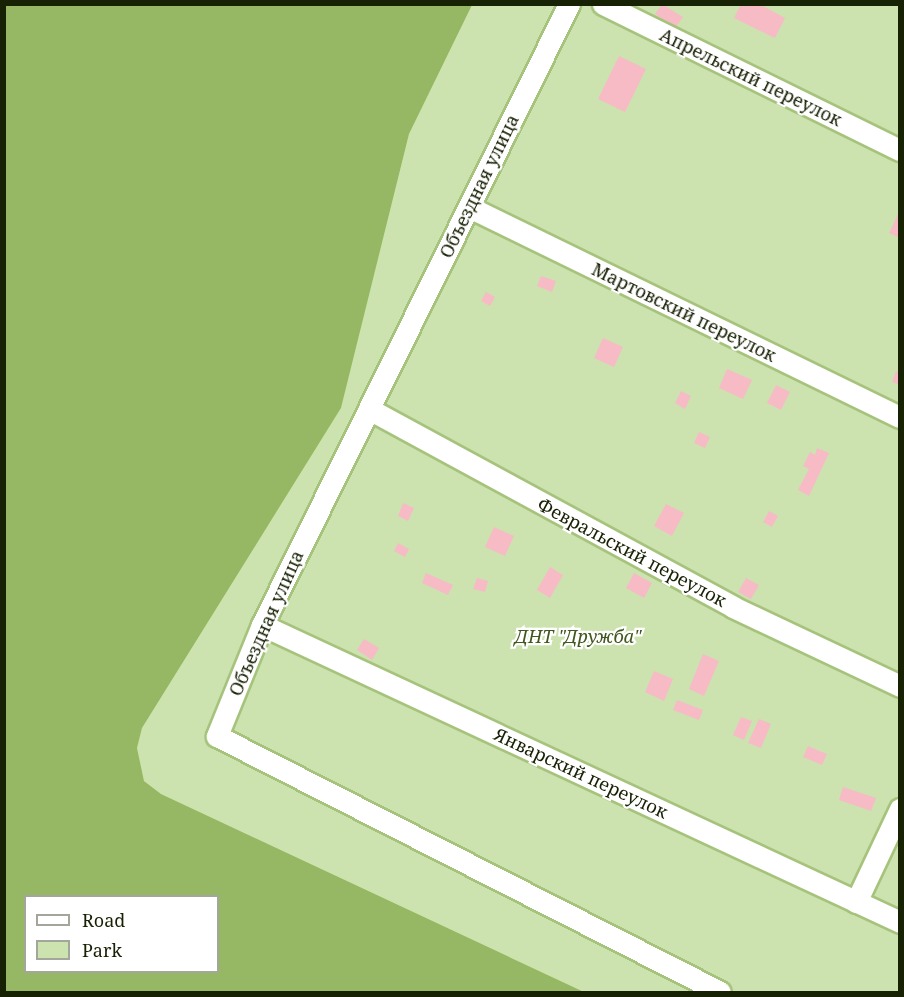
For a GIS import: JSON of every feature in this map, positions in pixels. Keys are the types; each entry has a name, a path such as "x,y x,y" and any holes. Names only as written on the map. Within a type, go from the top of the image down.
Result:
{"street":[{"name":"Объездная улица","path":"569,4 262,625 217,736 720,993"},
{"name":"Апрельский переулок","path":"603,4 900,150"},
{"name":"Мартовский переулок","path":"469,207 900,417"},
{"name":"Февральский переулок","path":"369,409 733,607 900,686"},
{"name":"Январский переулок","path":"262,625 900,922"},
{"path":"856,902 900,809"}],"green space":[{"path":"5,4 472,5 409,134 341,408 142,728 137,748 144,781 161,794 584,992 5,992"},
{"name":"ДНТ \"Дружба\"","path":"472,5 899,5 899,992 584,992 161,794 144,781 137,748 142,728 341,408 409,134"}],"building":[{"path":"662,4 683,17 675,28 655,14"},
{"path":"741,4 759,4 785,18 775,38 734,18"},
{"path":"619,56 646,69 625,112 598,99"},
{"path":"900,210 900,238 889,233"},
{"path":"541,276 556,281 552,292 537,286"},
{"path":"486,292 495,297 490,306 481,301"},
{"path":"603,338 623,347 614,367 594,358"},
{"path":"727,369 752,380 743,399 719,388"},
{"path":"896,371 900,373 900,385 892,382"},
{"path":"776,385 790,392 781,410 767,403"},
{"path":"681,391 691,396 685,409 675,403"},
{"path":"699,432 710,437 705,448 694,443"},
{"path":"817,448 829,453 809,496 798,490 809,469 803,466 810,452 815,455"},
{"path":"403,503 414,508 408,521 398,516"},
{"path":"666,504 684,513 672,536 654,526"},
{"path":"769,511 778,516 772,527 763,522"},
{"path":"494,527 514,536 505,556 485,547"},
{"path":"398,543 409,549 405,557 394,551"},
{"path":"550,567 563,575 550,598 537,590"},
{"path":"426,573 453,585 448,595 422,583"},
{"path":"634,573 652,583 644,598 626,588"},
{"path":"477,578 488,581 485,592 473,589"},
{"path":"746,578 759,585 751,599 738,592"},
{"path":"364,639 379,648 372,660 357,650"},
{"path":"703,654 719,661 704,696 689,689"},
{"path":"654,671 673,679 664,701 645,692"},
{"path":"677,700 703,710 699,720 673,710"},
{"path":"741,717 752,721 744,740 733,735"},
{"path":"759,719 771,724 761,748 748,743"},
{"path":"808,746 827,754 822,765 803,757"},
{"path":"843,787 876,798 871,811 839,800"}]}
